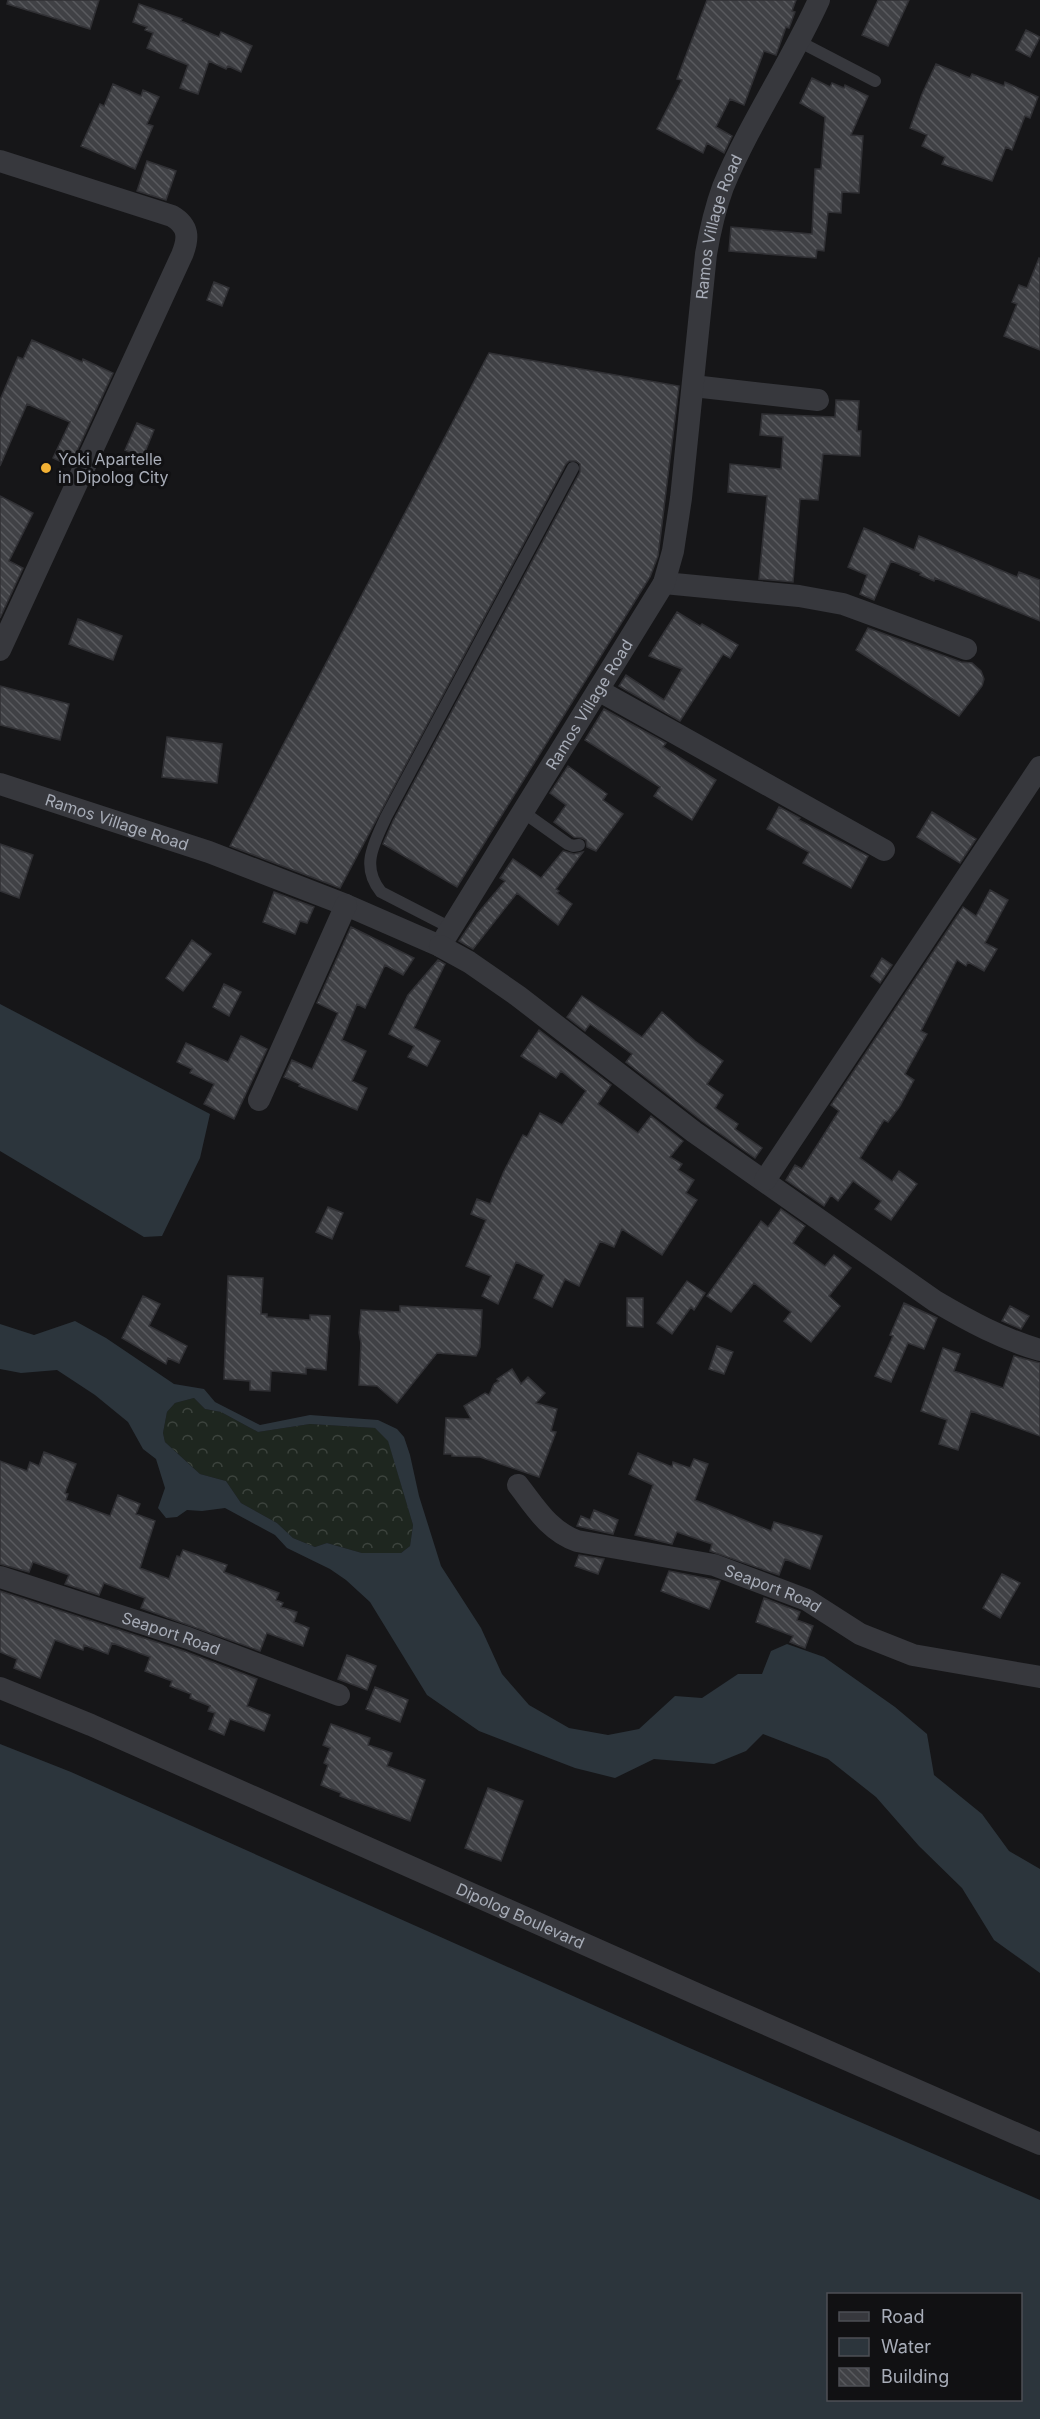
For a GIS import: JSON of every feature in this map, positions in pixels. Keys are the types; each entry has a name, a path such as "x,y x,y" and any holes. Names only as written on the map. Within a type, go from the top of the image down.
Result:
{"street":[{"name":"Ramos Village Road","path":"0,784 208,852 346,905 446,937 664,583 673,551 681,498 706,254 712,224 723,188 751,128 800,42 819,0"},
{"path":"0,161 172,216 180,221 187,237 182,255 0,650"},
{"path":"693,386 818,400"},
{"path":"664,583 799,596 843,604 966,649"},
{"path":"598,690 884,850"},
{"path":"765,1180 1040,767"},
{"path":"259,1100 346,905"},
{"path":"446,937 469,962 518,996 694,1132 935,1301 977,1326 1013,1342 1040,1350"},
{"name":"Seaport Road","path":"518,1485 551,1527 562,1536 577,1541 714,1565 807,1600 860,1634 913,1655 1040,1677"},
{"name":"Seaport Road","path":"0,1577 188,1638 339,1695"},
{"name":"Dipolog Boulevard","path":"0,1688 102,1730 1040,2144"}],"lane":[{"path":"800,42 875,81"},
{"path":"446,937 381,892 373,882 370,871 372,848 573,468"},
{"path":"523,812 568,844 573,846 579,844"}],"green space":[{"path":"194,1398 205,1409 221,1412 258,1432 310,1424 375,1428 388,1440 413,1525 410,1546 401,1553 362,1553 327,1543 315,1547 293,1538 277,1523 241,1503 226,1481 200,1474 165,1442 163,1433 167,1412 175,1403"}],"water":[{"path":"0,1004 210,1114 200,1158 162,1236 144,1237 0,1151"},
{"path":"75,1321 106,1338 174,1384 204,1389 215,1402 260,1425 310,1415 378,1420 397,1429 404,1437 410,1455 419,1496 441,1566 481,1628 502,1674 529,1705 569,1728 608,1735 639,1729 675,1696 702,1698 738,1674 762,1674 771,1651 787,1644 824,1657 895,1707 927,1734 934,1775 982,1814 1009,1851 1040,1869 1040,1973 994,1940 962,1888 919,1846 876,1797 828,1759 763,1734 746,1751 714,1764 654,1759 615,1778 575,1768 479,1731 427,1695 370,1602 330,1569 287,1548 275,1535 225,1508 187,1510 177,1517 166,1518 158,1508 165,1488 156,1459 143,1449 128,1422 95,1395 57,1370 21,1373 0,1369 0,1324 34,1335","holes":["194,1398 205,1409 221,1412 258,1432 310,1424 375,1428 388,1441 413,1525 410,1546 401,1553 362,1553 327,1543 315,1547 293,1538 277,1523 241,1503 226,1481 200,1474 165,1442 163,1433 167,1412 175,1403"]},
{"path":"0,1744 71,1772 685,2046 1040,2200 1040,2419 0,2419"}],"building":[{"path":"8,0 99,0 90,29 7,4"},
{"path":"707,0 796,0 792,11 795,12 789,28 786,27 776,55 764,51 744,105 730,99 716,127 732,136 724,153 707,143 703,153 657,129 682,80 677,79"},
{"path":"878,0 909,0 888,46 862,35"},
{"path":"139,4 182,19 181,21 219,37 221,32 252,46 241,72 228,66 226,69 209,61 198,94 180,88 188,65 147,48 153,33 145,30 147,27 133,22"},
{"path":"1026,30 1040,37 1030,57 1016,50"},
{"path":"936,64 970,78 972,74 1004,86 1005,82 1038,97 1030,118 1025,116 1012,150 1006,147 992,181 942,164 945,157 922,146 927,135 910,128"},
{"path":"812,78 830,87 832,83 844,88 845,85 868,96 851,135 863,136 859,193 842,192 841,213 828,212 824,251 817,250 816,258 729,251 731,227 812,234 815,169 821,169 825,117 800,103"},
{"path":"113,84 141,96 143,90 159,97 147,124 153,126 135,169 81,146 100,104 104,106"},
{"path":"147,161 176,171 166,200 137,191"},
{"path":"1039,258 1040,350 1004,336 1017,304 1012,302 1019,285 1027,288"},
{"path":"214,282 229,288 222,306 207,300"},
{"path":"32,340 113,373 70,466 53,458 70,422 27,404 0,466 0,400 18,357 23,359"},
{"path":"489,353 679,386 658,556 650,577 457,887 383,844 393,821 580,472 580,464 576,461 569,461 566,464 340,888 230,846"},
{"path":"836,400 859,401 857,431 861,431 860,456 823,454 818,500 800,499 793,582 759,579 767,496 728,492 730,464 781,469 783,437 760,435 762,414 835,417"},
{"path":"137,423 154,430 143,457 125,450"},
{"path":"0,496 33,513 9,561 23,568 0,618"},
{"path":"864,528 914,550 919,536 1017,577 1019,572 1040,580 1040,621 935,578 934,581 891,561 874,600 860,594 867,575 848,567"},
{"path":"677,612 738,645 730,658 723,654 680,721 619,686 626,675 664,700 682,669 649,656"},
{"path":"78,619 122,636 113,660 69,644"},
{"path":"868,628 961,662 972,663 981,671 984,679 982,686 959,716 856,650"},
{"path":"0,686 69,704 60,740 0,725"},
{"path":"604,709 666,743 663,747 716,780 692,820 654,796 660,787 585,740"},
{"path":"167,737 222,744 217,783 162,777"},
{"path":"568,766 607,794 603,800 623,814 596,851 587,847 586,840 574,837 554,822 566,805 550,793"},
{"path":"779,807 868,856 851,888 803,863 809,852 767,829"},
{"path":"932,812 976,839 960,863 917,837"},
{"path":"0,844 33,855 19,898 0,891"},
{"path":"563,851 574,854 583,852 556,889 559,891 557,893 572,904 558,925 517,893 473,949 459,941 478,913 505,881 500,878 513,859 541,878"},
{"path":"990,890 1008,900 985,943 997,949 984,971 968,962 966,966 957,960 921,1031 927,1034 905,1074 914,1080 900,1106 888,1122 884,1120 860,1158 892,1181 899,1171 917,1184 891,1220 875,1209 881,1201 853,1181 838,1201 831,1195 824,1206 786,1180 795,1165 802,1169 839,1111 831,1105 963,907 976,916"},
{"path":"274,892 314,907 307,923 300,921 295,934 263,922"},
{"path":"351,927 414,958 403,975 385,965 365,1008 357,1004 342,1040 366,1051 352,1081 367,1088 357,1110 299,1086 300,1084 284,1077 292,1060 312,1069 338,1013 317,1003"},
{"path":"192,940 211,954 183,991 166,978"},
{"path":"882,958 892,965 880,983 871,976"},
{"path":"438,960 445,964 414,1028 440,1041 427,1066 408,1057 414,1046 389,1034 408,995"},
{"path":"224,984 241,992 229,1016 213,1007"},
{"path":"582,996 642,1037 662,1012 695,1041 723,1061 707,1084 723,1095 715,1108 738,1124 735,1129 762,1148 755,1158 702,1121 626,1062 632,1054 590,1024 585,1031 567,1017"},
{"path":"539,1030 611,1085 598,1104 638,1133 651,1116 683,1141 670,1157 682,1164 678,1170 694,1180 686,1193 697,1200 662,1255 622,1229 614,1247 600,1241 579,1286 565,1279 552,1307 534,1298 544,1275 516,1262 498,1304 482,1296 491,1276 466,1266 486,1220 471,1214 477,1199 490,1204 523,1135 527,1137 540,1113 562,1125 586,1091 561,1071 556,1078 521,1056"},
{"path":"241,1036 267,1049 234,1119 204,1104 214,1084 190,1073 192,1069 177,1062 186,1043 228,1062"},
{"path":"328,1207 343,1213 332,1239 316,1232"},
{"path":"781,1209 805,1226 793,1243 825,1266 834,1255 851,1268 829,1296 840,1306 811,1342 784,1321 791,1312 754,1283 731,1312 707,1296 761,1221 768,1227"},
{"path":"228,1276 263,1278 261,1314 267,1314 267,1317 310,1320 310,1315 330,1316 326,1370 306,1368 306,1374 271,1371 270,1391 250,1390 250,1381 224,1379"},
{"path":"687,1281 705,1293 694,1310 691,1307 672,1334 657,1323"},
{"path":"143,1296 160,1304 149,1326 187,1346 179,1363 168,1358 166,1364 122,1338"},
{"path":"627,1298 643,1298 643,1327 627,1326"},
{"path":"904,1303 937,1318 924,1349 908,1343 891,1382 875,1376 893,1336 890,1335"},
{"path":"400,1306 482,1310 480,1347 476,1356 437,1353 397,1403 377,1386 359,1385 361,1343 359,1333 361,1310 400,1312"},
{"path":"1010,1306 1029,1316 1021,1329 1002,1321"},
{"path":"717,1346 733,1352 724,1374 709,1369"},
{"path":"943,1348 960,1354 954,1371 1003,1388 1014,1356 1040,1363 1040,1436 971,1411 958,1450 939,1444 947,1420 921,1411"},
{"path":"512,1369 521,1384 528,1377 545,1393 536,1403 557,1409 551,1431 556,1432 539,1477 480,1457 444,1454 446,1418 471,1419 464,1406 485,1393 489,1395 494,1384 499,1381 497,1379"},
{"path":"44,1452 76,1464 65,1493 68,1494 66,1500 110,1516 118,1495 140,1504 136,1514 155,1521 140,1568 169,1579 177,1556 180,1557 183,1550 227,1565 224,1572 279,1593 276,1600 283,1603 281,1607 297,1612 294,1622 309,1628 303,1646 267,1633 260,1651 141,1608 145,1598 104,1583 99,1595 65,1584 69,1575 33,1562 29,1572 0,1564 0,1461 27,1471 30,1462 39,1466"},
{"path":"638,1453 672,1467 673,1462 690,1468 694,1459 708,1464 695,1500 771,1531 774,1522 822,1536 810,1569 785,1559 779,1575 710,1551 712,1544 677,1532 672,1544 635,1535 653,1485 629,1474"},
{"path":"594,1510 618,1520 613,1534 577,1526 581,1516 590,1520"},
{"path":"579,1555 604,1559 598,1574 575,1566"},
{"path":"669,1571 720,1581 709,1609 661,1591"},
{"path":"1002,1574 1020,1583 1000,1618 983,1608"},
{"path":"0,1591 184,1651 257,1679 247,1706 270,1715 264,1731 230,1719 224,1735 209,1729 215,1713 208,1711 210,1706 190,1698 191,1694 170,1686 172,1681 145,1671 150,1657 112,1643 108,1654 84,1645 83,1650 55,1640 40,1678 14,1668 17,1659 0,1652"},
{"path":"764,1598 800,1612 797,1620 813,1626 805,1648 790,1642 793,1636 756,1622"},
{"path":"347,1655 376,1666 367,1690 338,1679"},
{"path":"375,1687 408,1700 400,1722 366,1709"},
{"path":"331,1724 370,1738 368,1745 392,1753 387,1766 425,1780 410,1821 340,1796 341,1793 321,1785 328,1765 324,1763 330,1748 323,1745"},
{"path":"488,1788 523,1801 501,1861 465,1848"}],"place":[{"name":"Yoki Apartelle in Dipolog City","path":"46,468"}]}
